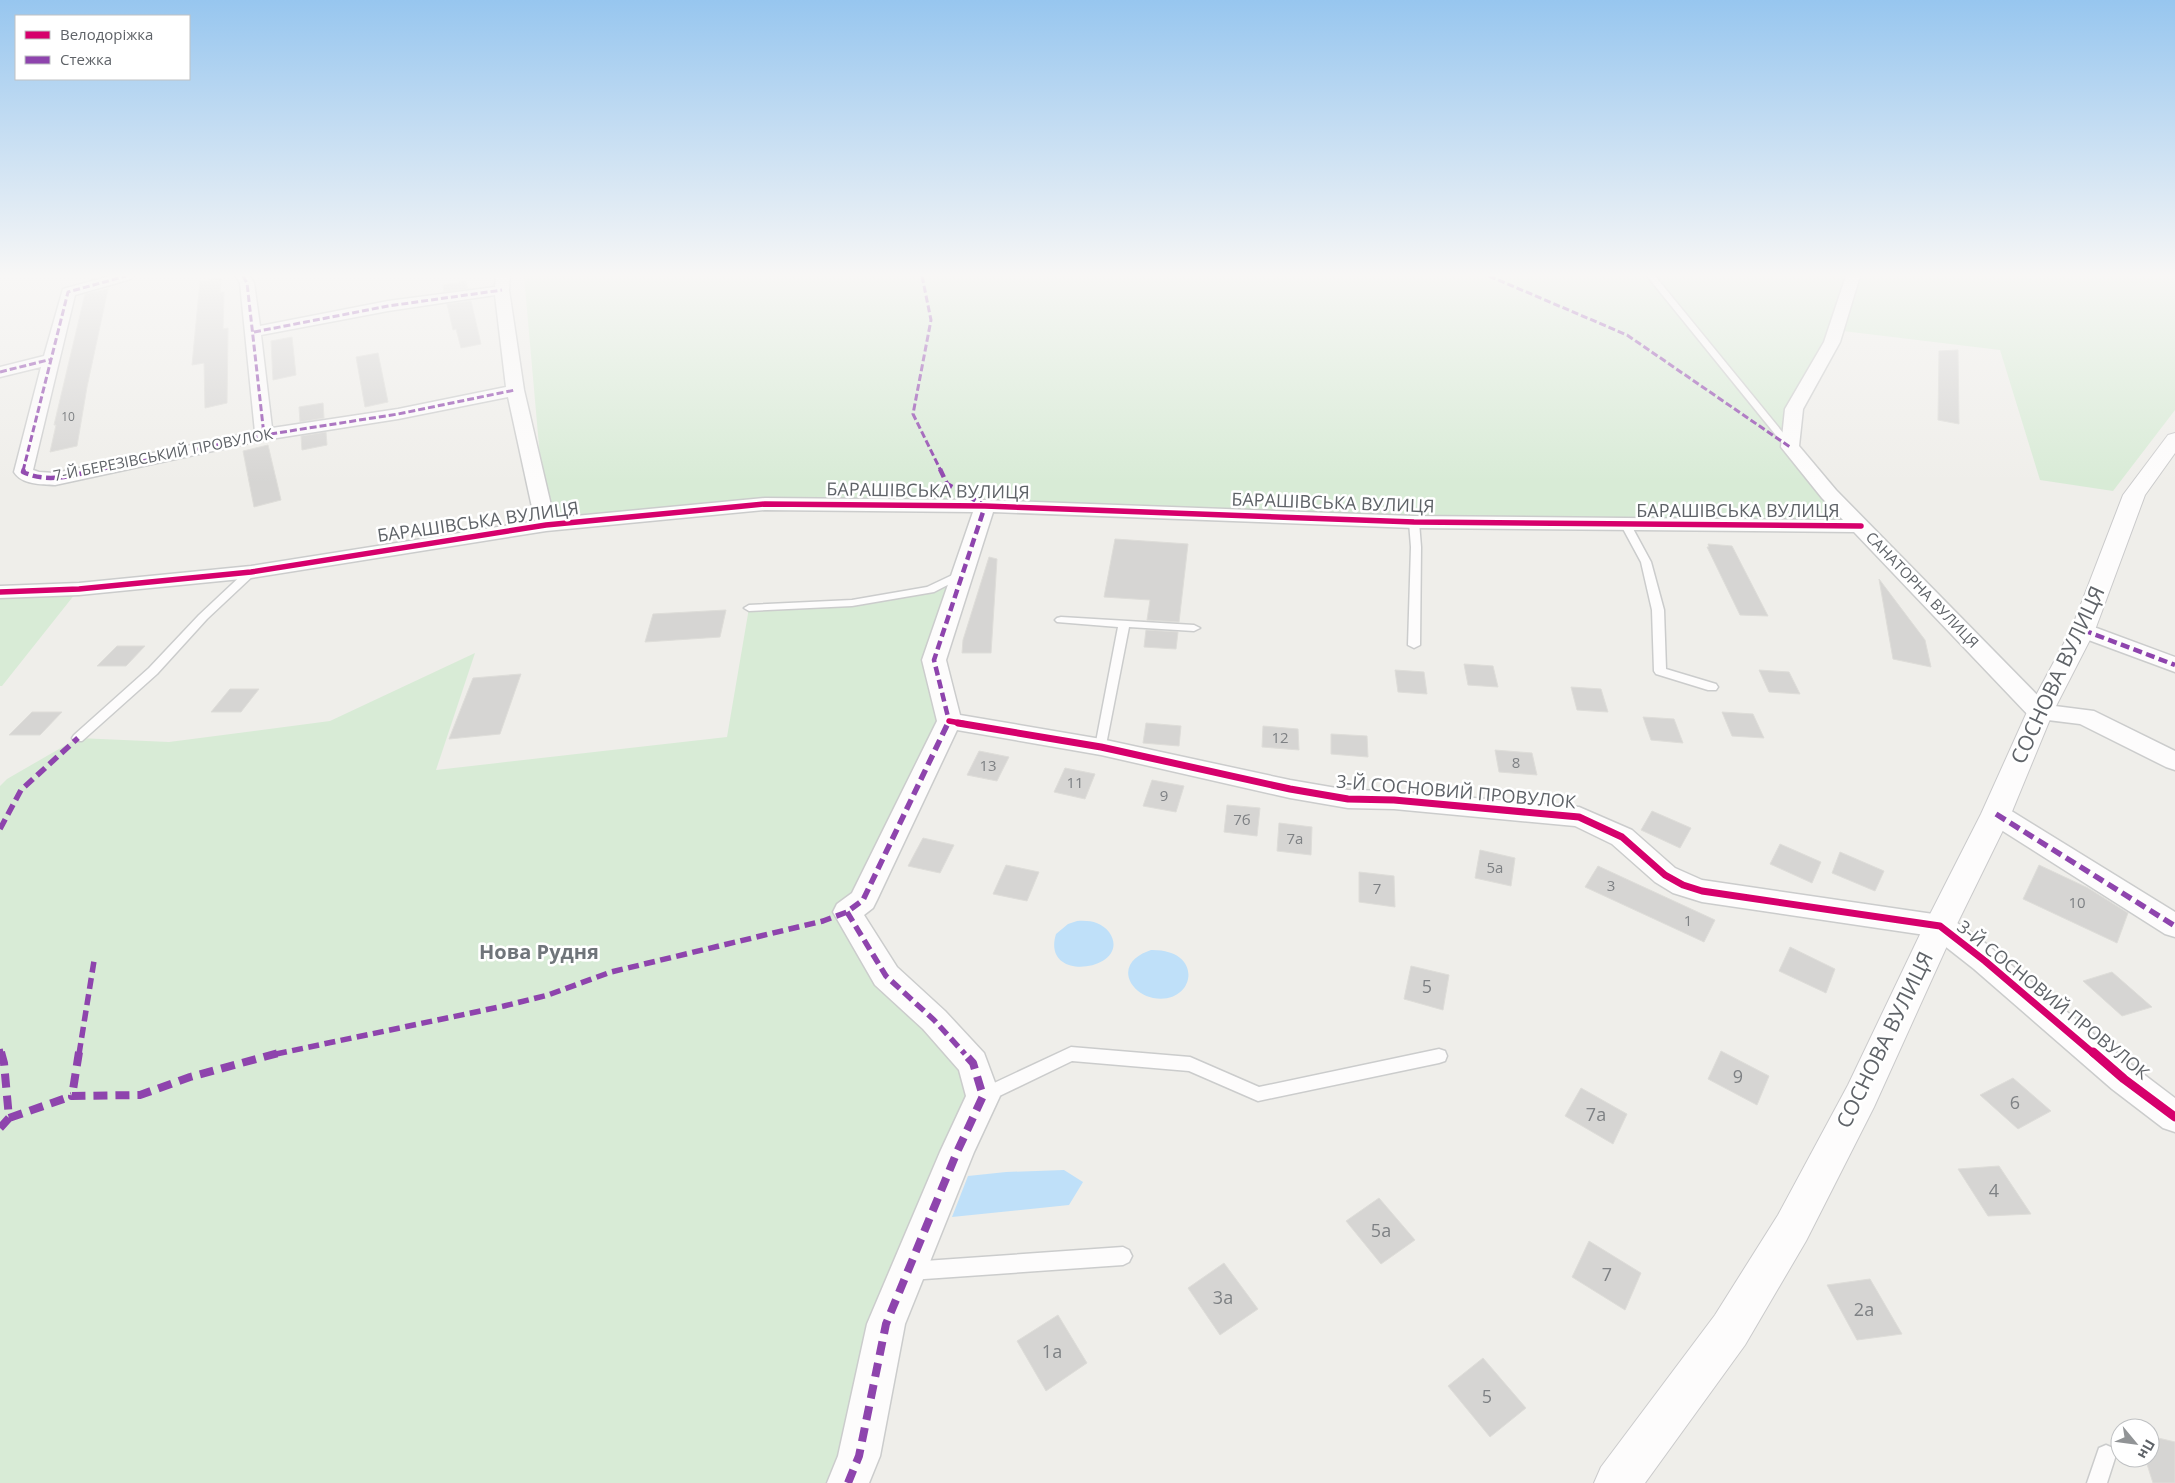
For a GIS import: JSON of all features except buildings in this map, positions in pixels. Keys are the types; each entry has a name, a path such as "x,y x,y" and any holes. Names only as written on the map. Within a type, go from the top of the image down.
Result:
{"street":[{"name":"7-Й БЕРЕЗІВСЬКИЙ ПРОВУЛОК","path":"55,345 23,472 36,478 55,479 264,435 398,414 516,390"},
{"path":"255,345 264,435"},
{"path":"510,345 516,390 546,525"},
{"path":"1790,447 1794,409 1830,345"},
{"path":"0,372 52,359"},
{"name":"СОСНОВА ВУЛИЦЯ","path":"1617,1483 1730,1330 1792,1228 1861,1096 1940,926 1996,814 2040,712 2083,630 2134,495 2175,439"},
{"name":"САНАТОРНА ВУЛИЦЯ","path":"1790,447 1829,494 2040,712"},
{"name":"БАРАШІВСЬКА ВУЛИЦЯ","path":"0,592 79,590 250,572 546,525 765,504 985,506 1414,522 1861,526"},
{"path":"848,1483 859,1456 886,1324 957,1152 983,1096 973,1063 934,1020 886,976 847,912 863,900 949,721 934,660 985,506"},
{"path":"2083,630 2175,664"},
{"path":"2040,712 2085,718 2175,761"},
{"name":"3-Й СОСНОВИЙ ПРОВУЛОК","path":"949,721 1101,746 1290,789 1348,799 1394,800 1579,817 1622,837 1665,875 1702,891 1940,926 1985,961 2124,1079 2175,1117"},
{"path":"1996,814 2175,926"}],"lane":[{"path":"1707,345 1790,447"},
{"path":"1414,522 1416,547 1414,645"},
{"path":"1626,525 1646,562 1658,610 1660,672 1712,687"},
{"path":"78,738 153,671 203,617 250,572"},
{"path":"749,608 862,601 930,590 963,573"},
{"path":"1061,620 1194,628"},
{"path":"1101,746 1124,623"},
{"path":"983,1096 1072,1054 1190,1064 1258,1094 1439,1056"},
{"path":"908,1271 1123,1256"},
{"path":"2097,1483 2106,1456"}],"green space":[{"path":"530,345 1826,345 1794,409 1790,447 1861,526 765,504 546,525"},
{"path":"1960,345 2175,345 2175,410 2113,491 2040,480 2000,350"},
{"path":"963,573 934,660 949,721 863,900 863,939 983,1096 848,1483 0,1483 0,786 7,779 78,738 169,742 330,721 475,653 436,770 727,737 749,608 852,603 930,590"},
{"path":"79,589 2,686 0,686 0,592"}],"water":[{"path":"1077,921 1095,922 1109,932 1114,945 1109,955 1099,963 1073,966 1061,961 1055,950 1056,934 1068,924"},
{"path":"1151,950 1169,952 1180,958 1187,967 1188,977 1185,986 1178,994 1167,998 1153,998 1140,993 1131,983 1128,971 1129,966 1140,955"},
{"path":"1064,1170 1083,1182 1069,1205 952,1217 968,1176 1006,1172"}],"marked path":[{"path":"55,345 23,472 36,478 55,479 264,435 398,414 515,390"},
{"path":"254,345 264,435"},
{"path":"94,961 72,1096 140,1095 190,1077 256,1058 504,1006 548,995 611,972 823,921 847,912 863,900 949,721 934,660 985,506 947,484 913,414 926,345"},
{"path":"1642,345 1790,447"},
{"path":"0,372 52,359"},
{"path":"2083,630 2175,665"},
{"path":"0,829 21,790 78,738"},
{"path":"1996,814 2175,926"},
{"path":"847,912 886,976 934,1020 973,1063 983,1096 957,1152 886,1324 859,1456 848,1483"},
{"path":"0,1049 4,1063 9,1118 0,1128"},
{"path":"9,1118 72,1096"}],"cycle path":[{"path":"0,592 79,589 251,572 546,525 765,504 985,506 1414,522 1861,526"},
{"path":"949,721 1101,747 1290,789 1348,799 1394,800 1579,817 1622,837 1665,875 1683,885 1702,891 1940,926 1985,961 2124,1079 2175,1117"}],"district":[{"name":"Нова Рудня","path":"539,952"}]}
